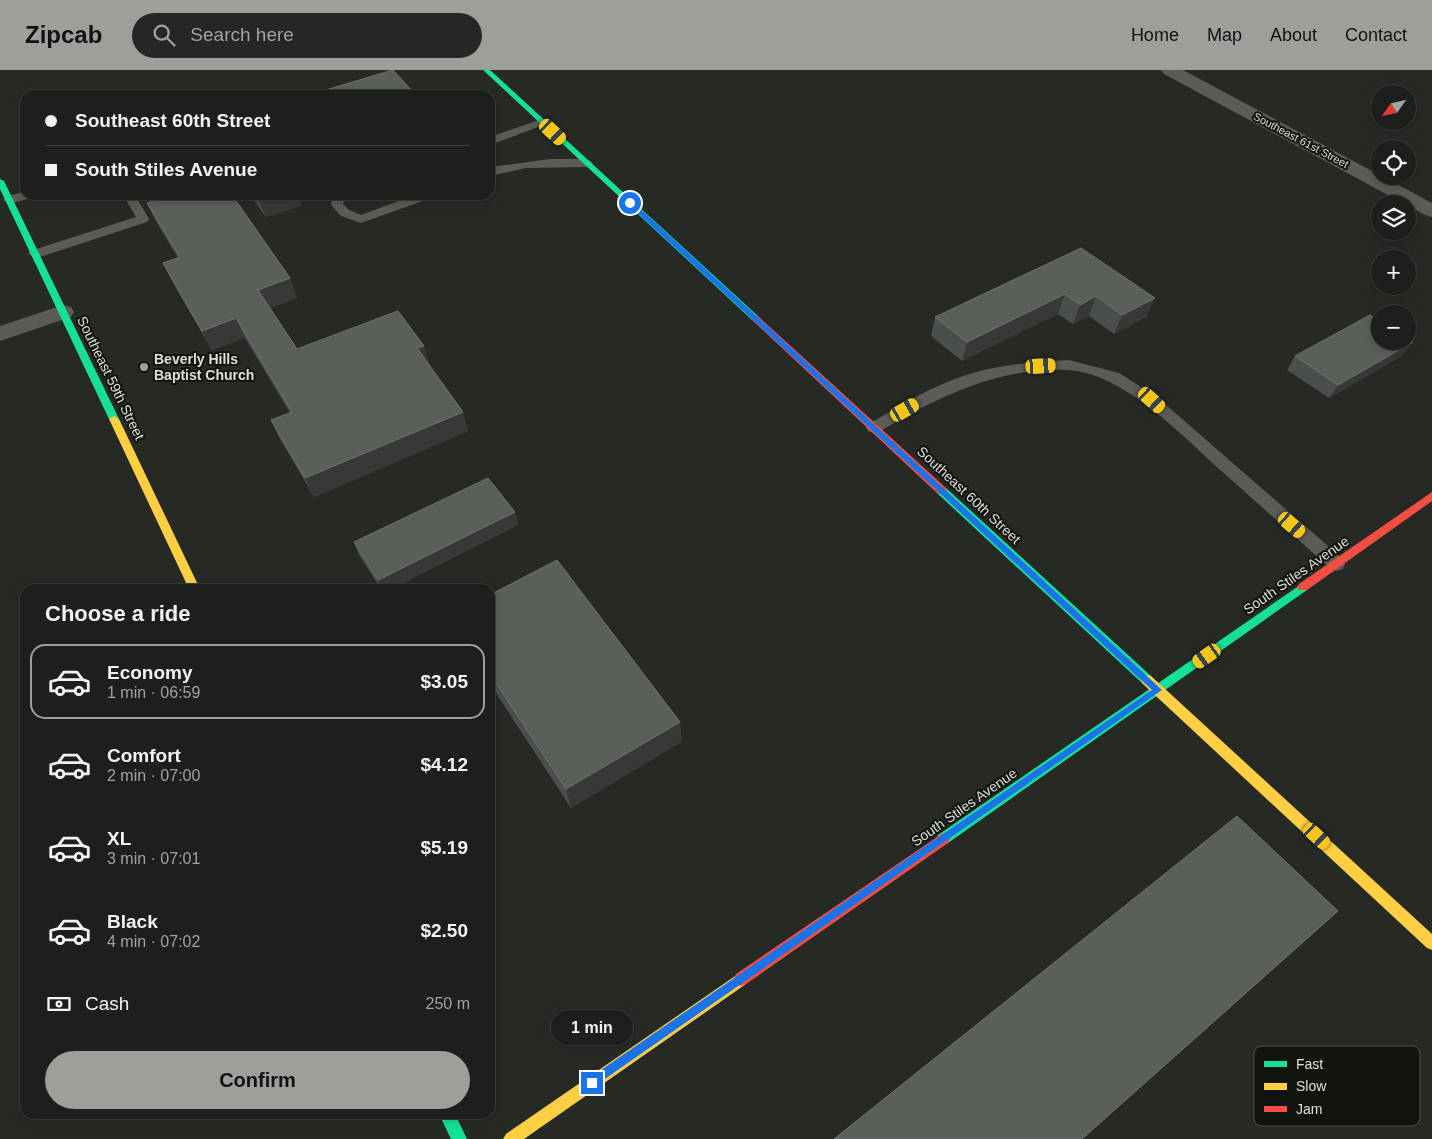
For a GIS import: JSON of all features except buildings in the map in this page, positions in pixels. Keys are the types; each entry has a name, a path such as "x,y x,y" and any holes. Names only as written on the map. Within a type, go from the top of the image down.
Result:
{"street":[{"name":"Southeast 60th Street","path":"486,70 1432,943"},
{"name":"Southeast 61st Street","path":"1170,70 1432,211"},
{"name":"Southeast 59th Street","path":"0,181 193,584"},
{"path":"0,334 63,312"},
{"name":"South Stiles Avenue","path":"511,1139 1158,690 1432,496"},
{"path":"449,1119 459,1139"}],"lane":[{"path":"495,139 542,122"},
{"path":"500,156 541,162 587,163"},
{"path":"9,200 20,197"},
{"path":"35,254 143,220 132,200"},
{"path":"338,200 337,205 345,214 361,219 413,200"},
{"path":"874,428 920,401 979,376 1027,367 1069,365 1114,377 1152,400 1337,564"}],"traffic: fast":[{"path":"486,70 755,318"},
{"path":"0,181 114,419"},
{"path":"942,491 1147,680"},
{"path":"943,839 1303,587"},
{"path":"449,1119 459,1139"}],"traffic: slow":[{"path":"114,419 193,584"},
{"path":"1147,680 1432,943"},
{"path":"511,1139 741,979"}],"traffic: jam":[{"path":"755,318 942,491"},
{"path":"1303,587 1432,496"},
{"path":"741,979 943,839"}],"place":[{"name":"Beverly Hills Baptist Church","path":"144,367"}],"route":[{"path":"592,1083 1158,690 630,203"}]}
